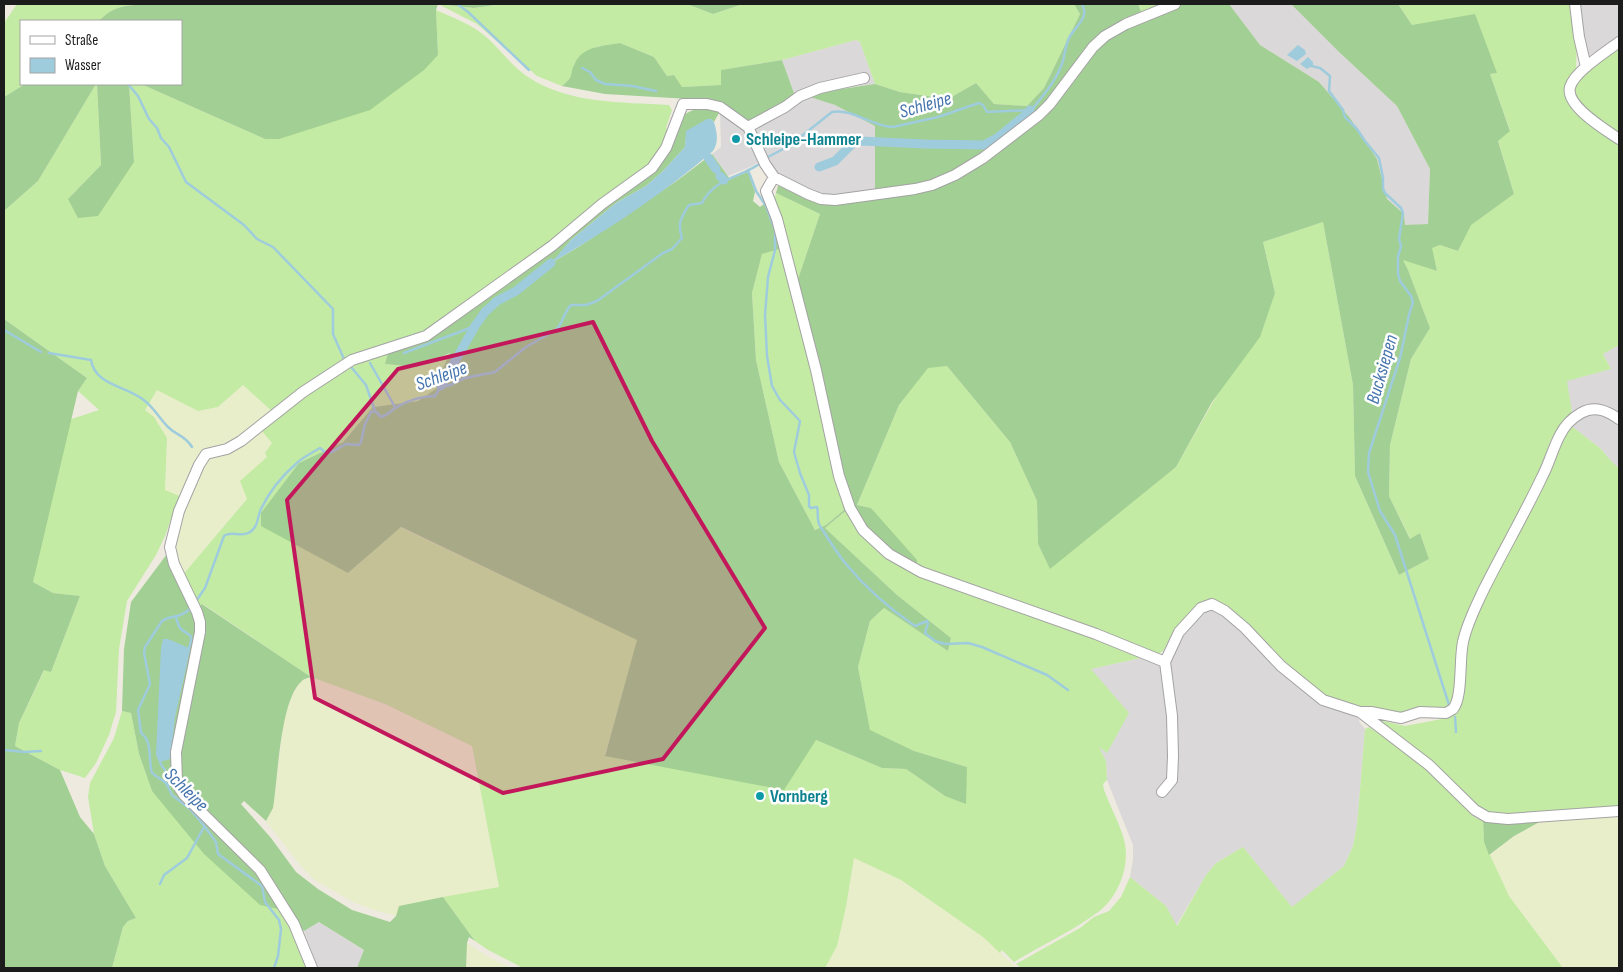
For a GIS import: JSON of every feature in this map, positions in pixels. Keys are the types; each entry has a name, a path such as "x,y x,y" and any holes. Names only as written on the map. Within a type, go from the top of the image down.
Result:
{"street":[{"path":"312,968 294,924 260,870 184,795 177,782 176,752 200,632 200,622 174,564 170,548 179,511 199,465 206,454 227,449 241,441 303,392 352,360 426,336 552,246 602,204 652,168 666,148 683,104 707,104 720,108 748,127 774,177 808,194 822,199 835,200 915,189 932,185 954,175 983,158 1039,115 1050,104 1093,47 1105,36 1126,24 1175,4"},
{"path":"1575,4 1578,37 1586,67"},
{"path":"1619,42 1586,67 1572,82 1570,92 1571,97 1583,112 1619,139"},
{"path":"748,127 785,107 800,96 820,88 864,78"},
{"path":"774,177 766,191 777,219 813,360 839,476 850,508 863,530 889,554 921,572 1096,634 1165,662"},
{"path":"1162,792 1172,780 1174,756 1172,716 1165,662 1179,632 1201,608 1212,604 1225,611 1245,628 1281,666 1323,700 1360,712 1371,712 1401,718 1420,712 1446,713 1453,709 1457,700 1462,643 1470,618 1543,477 1560,434 1571,421 1588,410 1597,408 1605,410 1619,419"},
{"path":"1360,712 1430,765 1475,810 1487,817 1508,819 1619,811"}],"highlighted area":[{"path":"593,322 652,441 765,628 663,759 503,793 315,698 287,500 398,369"}],"shaded area":[{"path":"1229,4 1291,4 1397,106 1430,169 1428,224 1405,226 1404,214 1387,199 1377,159 1350,118 1319,82 1260,45"},
{"path":"1577,4 1619,4 1619,37 1585,58"},
{"path":"856,40 860,42 875,84 828,91 811,97 835,105 875,126 875,191 851,192 837,197 809,192 774,170 765,158 752,166 728,176 712,154 721,147 720,111 747,122 795,96 782,60"},
{"path":"1619,345 1619,468 1600,448 1570,425 1577,418 1572,413 1566,381 1611,369 1603,354"},
{"path":"1212,608 1222,612 1322,701 1358,718 1365,729 1357,825 1353,846 1344,866 1292,908 1243,847 1216,863 1206,875 1176,926 1166,906 1130,877 1133,845 1107,780 1106,761 1098,746 1107,753 1091,669 1145,657 1160,664 1202,611"},
{"path":"319,922 365,951 357,968 318,968 304,931"}],"green space":[{"path":"17,4 148,4 127,6 110,11 100,20 20,20 20,85 23,85 4,97 4,23"},
{"path":"148,4 438,4 436,10 438,55 424,70 370,110 279,139 265,139 143,85 182,85 182,20 100,20 110,11 127,6"},
{"path":"438,4 474,8 502,4 687,4 713,14 743,4 1074,4 1080,14 1044,88 1027,106 994,104 976,83 948,99 900,92 875,84 860,42 856,40 782,60 722,70 721,85 681,87 674,75 667,76 654,57 620,43 596,47 574,64 571,76 562,86 537,76 477,24"},
{"path":"438,4 502,4 474,8"},
{"path":"687,4 743,4 713,14"},
{"path":"1074,4 1138,4 1142,14 1117,24 1044,105 980,157 930,183 875,191 875,126 835,105 810,97 828,91 875,84 900,92 948,99 976,83 994,104 1027,106 1044,88 1080,14"},
{"path":"1138,4 1168,4 1142,14"},
{"path":"1183,4 1229,4 1260,45 1319,82 1350,118 1377,159 1387,199 1404,214 1405,225 1428,224 1430,169 1397,106 1291,4 1398,4 1412,25 1475,14 1497,73 1490,74 1510,131 1498,141 1514,194 1471,225 1458,251 1440,245 1432,248 1437,271 1403,260 1430,328 1411,359 1390,445 1389,496 1410,539 1420,533 1429,559 1399,575 1355,476 1353,385 1323,222 1263,242 1275,293 1260,337 1212,402 1176,467 1050,569 1038,544 1037,501 1010,442 947,366 928,368 899,405 857,505 871,508 917,560 917,568 890,554 849,508 825,528 897,595 951,638 948,651 884,608 870,621 858,667 870,730 914,751 967,767 966,804 945,796 906,769 882,768 816,740 784,790 605,756 637,640 401,527 348,573 261,526 261,513 299,463 343,442 373,407 418,401 448,381 439,377 450,353 416,367 385,364 389,349 428,337 653,169 684,115 689,112 701,108 720,111 714,122 711,119 686,138 685,147 663,171 646,186 616,203 571,240 553,262 678,180 712,154 730,179 748,172 755,192 753,201 760,207 764,204 769,206 796,285 820,214 776,193 778,186 783,186 818,202 957,178 1068,89 1101,45 1121,31","holes":["779,249 811,371 844,510 826,525 815,530 779,462 756,360 752,293 762,254"]},
{"path":"1398,4 1574,4 1577,37 1576,69 1568,79 1565,93 1568,103 1577,115 1619,144 1619,345 1603,354 1611,369 1567,381 1572,413 1562,423 1551,440 1536,479 1465,625 1454,699 1446,710 1426,707 1397,715 1324,698 1283,664 1226,607 1216,600 1203,601 1176,629 1163,651 1158,654 917,568 871,508 857,505 899,405 928,367 947,366 1010,442 1037,501 1038,544 1050,568 1176,467 1275,293 1263,242 1323,222 1353,385 1355,476 1399,575 1429,559 1420,533 1411,540 1389,496 1390,445 1411,359 1430,328 1402,259 1437,271 1431,248 1440,245 1458,251 1470,225 1514,194 1498,140 1510,130 1490,74 1497,73 1412,25"},
{"path":"436,10 477,30 521,72 544,86 578,97 596,100 669,105 672,110 666,128 670,131 650,166 550,244 424,334 351,358 274,413 243,385 218,407 198,411 157,390 145,410 154,417 167,438 165,490 182,497 175,508 156,555 127,601 119,649 116,712 109,735 96,763 85,778 60,770 15,746 19,723 45,669 51,672 80,596 53,593 33,582 50,426 99,410 78,391 87,378 4,319 4,211 38,181 95,85 97,85 101,165 68,199 134,162 129,85 143,85 265,139 438,55"},
{"path":"620,43 654,57 667,76 674,75 682,87 721,85 721,70 782,60 795,96 782,106 747,122 706,100 605,94 562,86 569,80 575,63 583,53 600,46"},
{"path":"1619,46 1619,135 1581,106 1574,90 1578,79"},
{"path":"23,85 95,85 38,181 4,211 4,97"},
{"path":"97,85 129,85 134,162 98,216 78,218 68,199 101,165"},
{"path":"776,193 820,214 796,285 774,201"},
{"path":"779,248 844,510 826,525 815,530 779,462 756,360 752,293 762,254"},
{"path":"4,319 87,378 78,391 33,582 53,593 80,596 51,672 44,670 19,723 15,746 60,770 80,817 94,834 105,866 136,918 128,921 123,927 112,968 4,968"},
{"path":"389,349 385,364 416,367 451,353 439,377 449,381 418,401 373,407 343,442 299,463 348,573 400,527 638,640 605,755 816,740 882,768 906,769 945,796 967,767 914,751 870,731 858,667 870,621 884,608 948,651 951,638 897,595 825,528 849,508 887,556 1145,657 1091,669 1129,713 1107,753 1099,747 1106,761 1107,780 1103,784 1104,790 1121,831 1126,852 1122,878 1109,902 1082,923 1014,962 1002,950 1000,953 983,937 901,880 854,858 837,946 825,968 523,968 475,941 443,897 499,887 472,746 385,704 311,677 203,604 198,608 181,577 247,499 240,481 267,457 265,453 272,443 261,430 303,394 354,361"},
{"path":"243,385 274,413 272,443 265,453 267,457 247,499 181,577 174,548 181,513 165,490 167,438 144,410 157,389 198,411 218,407"},
{"path":"1570,425 1600,448 1619,468 1619,809 1500,817 1484,814 1375,719 1405,726 1447,718 1455,712 1467,643 1475,618"},
{"path":"167,554 198,622 175,783 259,871 282,910 260,905 204,854 152,791 139,754 131,713 122,711 124,649 131,602"},
{"path":"202,604 311,677 301,682 288,705 281,741 273,808 266,821 244,801 241,804 271,838 296,872 318,889 352,910 390,922 396,916 399,906 443,897 475,941 469,937 466,968 357,968 364,950 319,922 304,931 295,923 261,868 186,794 179,781 179,750 198,608"},
{"path":"311,677 385,704 472,746 499,888 400,906 396,916 353,902 315,880 299,864 266,821 273,808 284,719 292,696 301,681"},
{"path":"122,711 131,713 139,754 152,791 282,910 312,968 112,968 123,927 128,921 136,918 105,866 94,834 88,797 90,783 114,738"},
{"path":"1369,727 1417,760 1476,818 1483,820 1484,842 1509,896 1563,968 1021,968 1016,964 1080,928 1094,917 1109,911 1121,897 1130,877 1166,906 1177,926 1206,875 1216,863 1243,847 1292,907 1344,866 1353,846 1357,825 1365,729"},
{"path":"1619,815 1619,968 1563,968 1509,896 1489,855 1514,836 1543,820"},
{"path":"1483,820 1504,823 1543,820 1514,836 1489,855 1484,842"},
{"path":"854,858 901,880 983,937 1017,968 825,968 837,946"},
{"path":"467,943 487,956 511,968 466,968"}],"water":[{"path":"1298,45 1305,50 1306,54 1297,61 1287,55"},
{"path":"1308,57 1313,62 1313,65 1307,69 1300,64"},
{"path":"707,119 711,119 714,122 716,129 717,141 713,151 635,211 551,263 571,240 616,203 646,186 663,171 685,147 686,131"},
{"path":"163,639 168,639 190,650 175,717 171,757 160,762 156,755"}],"waterway":[{"path":"457,4 467,11 529,70"},
{"name":"Schleipe","path":"766,158 789,146 832,112 840,111 893,127 938,117 979,103 983,105 987,112 1030,110 1050,87 1059,70 1069,38 1083,18 1084,9 1082,4"},
{"name":"Bucksiepen","path":"1311,66 1320,68 1330,76 1329,91 1343,110 1345,117 1357,129 1379,158 1383,189 1401,208 1403,213 1399,239 1401,246 1398,257 1398,274 1400,281 1413,302 1400,358 1369,453 1368,472 1380,511 1395,535 1449,705"},
{"path":"582,68 590,72 596,80 605,84 632,86 656,91"},
{"path":"129,85 138,96 161,138 169,147 186,182 244,225 257,239 273,247 333,309 333,334 344,359"},
{"path":"819,167 835,161 853,143 861,141 984,145 997,138 1030,110"},
{"path":"707,156 716,169"},
{"name":"Schleipe","path":"196,601 205,588 224,536 227,534 247,534 253,530 261,509 272,490 299,461 320,448 326,453 332,452 346,444 359,445 365,424 371,412 375,411 381,417 406,402 435,396 441,386 448,386 465,378 495,372 526,347 556,330 571,305 586,305 597,301 663,253 672,249 682,238 681,221 689,205 702,203 707,194 721,183 746,172 762,162"},
{"path":"748,170 756,191 766,206 775,230 775,250 768,277 765,315 767,356 772,386 780,400 800,421 794,452 809,495 809,506 811,508 817,507 820,526 835,550 861,581 887,605 915,626 927,621 925,633 935,641 945,644 968,643 982,647 1047,675 1068,690"},
{"name":"Schleipe","path":"720,176 724,180"},
{"path":"441,386 485,312 497,301 516,291 551,263"},
{"path":"404,353 475,326"},
{"path":"4,330 41,352"},
{"path":"49,353 91,360 94,369 99,375 113,385 145,401 168,427 187,440 192,447"},
{"path":"370,363 395,407"},
{"path":"352,368 366,385 375,411"},
{"name":"Schleipe","path":"191,608 179,616 162,621 145,647 144,653 150,684 138,710 141,733 149,746 152,773 166,783 172,795 190,809 202,823 216,842 218,854 262,886 265,902 279,920 281,929 278,956 274,968"},
{"path":"176,617 180,628 191,636 189,648"},
{"name":"Bucksiepen","path":"1455,717 1456,732"},
{"path":"4,750 41,751"},
{"path":"160,762 169,775 168,786"},
{"path":"160,884 164,875 187,858 204,827"}],"place":[{"name":"Schleipe-Hammer","path":"736,139"},
{"name":"Vornberg","path":"760,796"}]}
